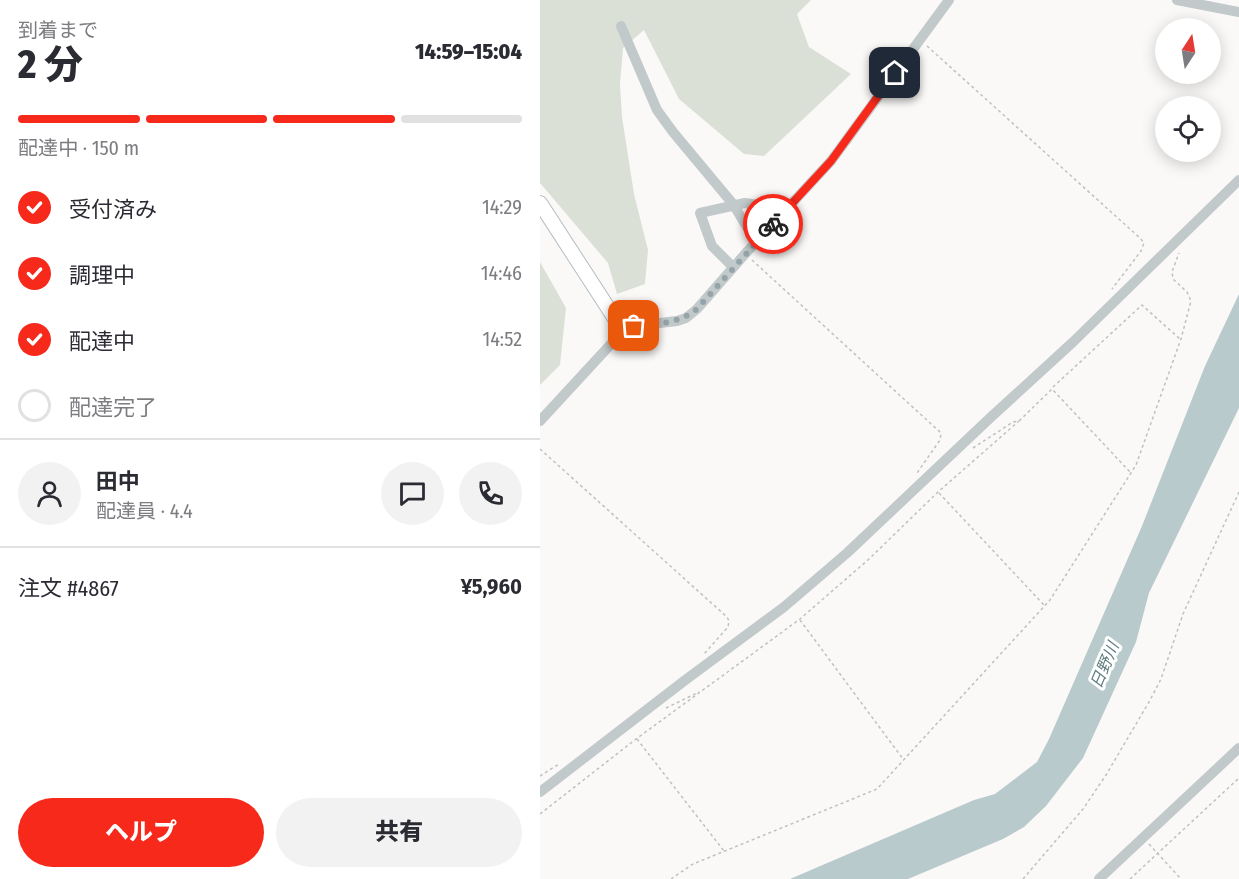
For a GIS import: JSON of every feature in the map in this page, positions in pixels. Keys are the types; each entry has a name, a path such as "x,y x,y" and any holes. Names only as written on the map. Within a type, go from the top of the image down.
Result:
{"main road":[{"path":"540,203 623,331"}],"street":[{"path":"540,421 623,331 634,326 677,321 686,318 697,309 831,161 949,0"},
{"path":"1177,0 1239,12"},
{"path":"621,26 657,110 733,204 756,242"},
{"path":"540,792 784,607 848,553 1073,342 1239,180"},
{"path":"733,267 712,246 700,213 746,203 787,209"},
{"path":"1099,879 1239,748"}],"path":[{"path":"920,39 1144,243 1141,251 1107,296"},
{"path":"670,879 693,864 872,792 1044,606 1136,465 1181,339 1191,301 1187,292 1173,279 1172,272 1180,251"},
{"path":"745,254 941,433 940,440 915,475"},
{"path":"540,814 636,739 800,619 869,559 938,492 1142,305 1181,339"},
{"path":"1052,388 1130,472"},
{"path":"969,451 1018,421"},
{"path":"540,449 727,617 728,627 698,659"},
{"path":"938,492 1044,606"},
{"path":"1023,879 1083,809 1149,702 1161,679 1183,614 1239,492"},
{"path":"800,619 903,760"},
{"path":"636,739 724,851"},
{"path":"1130,879 1239,778"},
{"path":"1143,838 1181,879"}],"shaded area":[{"path":"540,0 811,0 797,14 809,47 851,74 764,156 744,154 679,99 644,30 623,48 620,84 622,117 634,194 648,250 645,284 617,294 608,263 540,183"},
{"path":"540,262 566,308 560,365 540,385"}],"water":[{"name":"日野川","path":"1239,294 1239,408 1149,593 1136,642 1083,758 1046,806 1024,827 1003,839 908,879 790,879 974,800 995,794 1037,762 1142,526 1205,366"}],"way so far":[{"path":"634,326 686,318 697,309 773,224"}],"route":[{"path":"773,224 831,161 895,73"}]}
